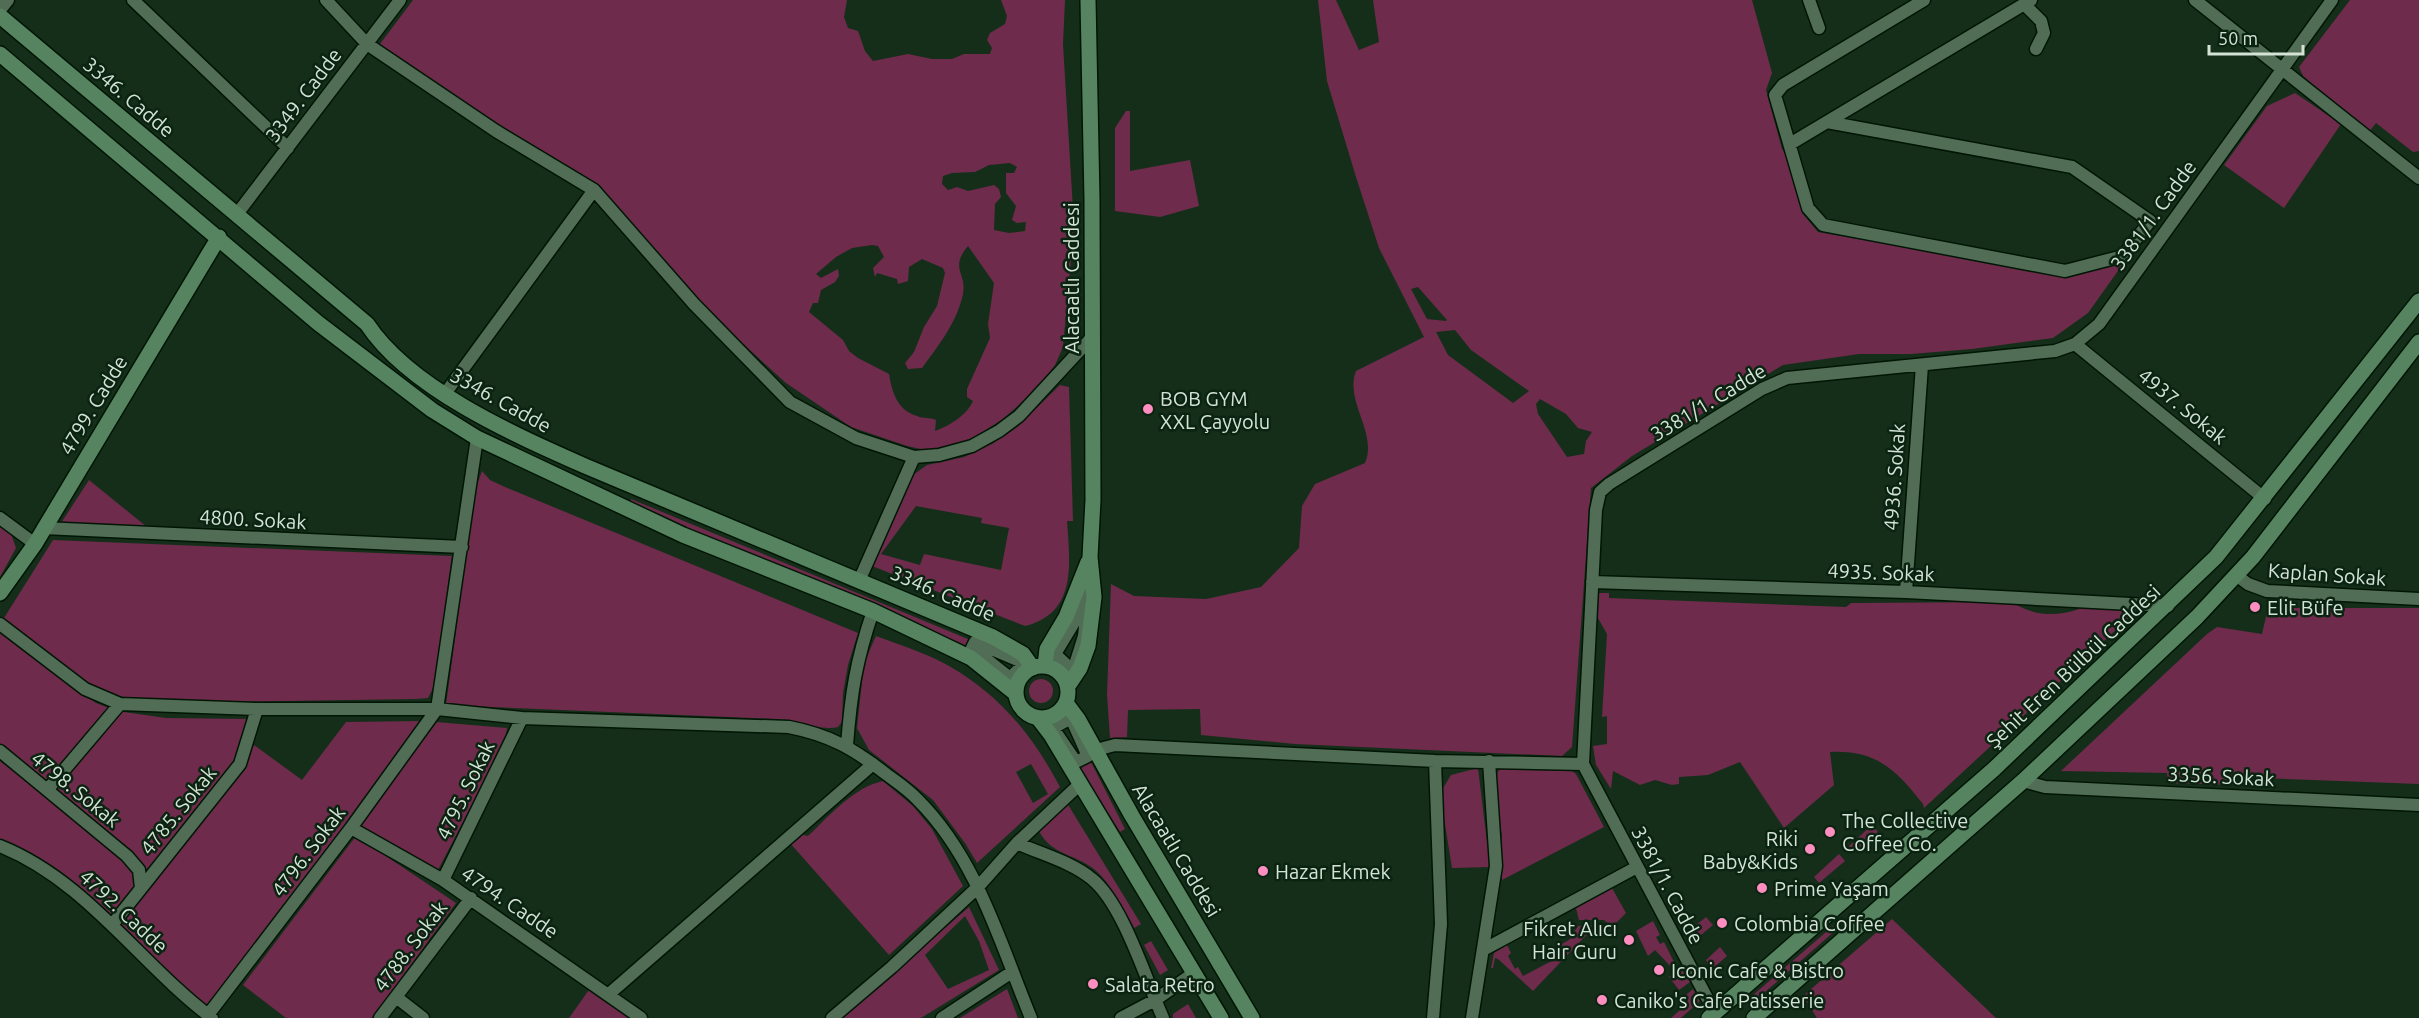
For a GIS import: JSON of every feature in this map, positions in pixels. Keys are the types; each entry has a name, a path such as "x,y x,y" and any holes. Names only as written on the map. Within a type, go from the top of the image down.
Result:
{"main road":[{"name":"Alacaatlı Caddesi","path":"1068,686 1080,668 1090,635 1094,597 1090,557 1093,500 1093,336 1088,0"},
{"name":"3346. Cadde","path":"0,16 367,324 381,346 444,395 525,440 1008,644 1023,654 1033,666"},
{"path":"0,54 349,348 432,410 477,438 683,535 873,611 971,658 1016,694 1024,711 1038,718 1221,1018"},
{"name":"4799. Cadde","path":"0,593 35,543 219,237"},
{"name":"Şehit Eren Bülbül Caddesi","path":"1712,1016 1994,768 2168,606 2216,557 2265,499 2419,301"},
{"path":"1754,1018 2023,781 2197,617 2236,575 2419,342"},
{"name":"Alacaatlı Caddesi","path":"1033,666 1047,649 1076,596 1090,557"},
{"path":"2216,557 2236,575"},
{"path":"1016,694 1022,676 1033,666 1061,674 1068,686 1069,711 1038,718"},
{"name":"Alacaatlı Caddesi","path":"1069,711 1096,750 1132,816 1252,1018"},
{"path":"1848,898 1867,919"}],"street":[{"path":"0,10 8,0"},
{"path":"133,0 288,148"},
{"path":"326,0 367,44 496,131 594,190 694,304 790,402 856,438 914,457 939,455 972,446 999,431 1035,400 1093,336"},
{"name":"3349. Cadde","path":"237,214 400,0"},
{"path":"1809,0 1819,28"},
{"path":"2195,0 2419,178"},
{"name":"3381/1. Cadde","path":"1712,1016 1583,764 1596,510 1600,492 1609,484 1779,381 1804,375 2055,351 2076,344 2099,324 2332,0"},
{"path":"1827,122 2072,167 2150,220 2123,256 2065,271 1823,225 1808,208 1775,95 1783,85 1919,1"},
{"path":"1790,144 2027,2 2037,16 2044,33 2036,49"},
{"path":"444,395 594,190"},
{"name":"4937. Sokak","path":"2076,344 2265,499"},
{"name":"4936. Sokak","path":"1906,592 1922,365"},
{"path":"437,709 477,438"},
{"path":"859,581 914,457"},
{"path":"0,518 35,543"},
{"name":"4800. Sokak","path":"43,528 462,547"},
{"name":"Kaplan Sokak","path":"2236,575 2248,584 2267,591 2419,599"},
{"name":"4935. Sokak","path":"1592,582 1906,592 2168,606"},
{"path":"1086,583 1090,584 1084,636 1073,671 1056,654 1078,616 1086,583"},
{"path":"847,745 852,685 857,657 873,611"},
{"path":"0,624 85,689 120,704 257,710 437,709 522,718 789,727 815,732 847,745 918,799 936,820 978,887 1031,1018"},
{"path":"48,789 120,704"},
{"name":"4796. Sokak","path":"210,1016 437,709"},
{"name":"4785. Sokak","path":"112,925 240,764 257,710"},
{"name":"4795. Sokak","path":"443,880 522,718"},
{"path":"1096,750 1116,745 1435,761 1583,764"},
{"name":"4798. Sokak","path":"0,751 134,863 139,870 141,888"},
{"path":"1433,1018 1441,924 1435,761"},
{"path":"1472,1018 1496,866 1489,761"},
{"path":"609,994 873,764"},
{"name":"3356. Sokak","path":"2023,781 2045,787 2419,805"},
{"path":"832,1018 978,887 1017,843 1080,784"},
{"name":"4794. Cadde","path":"351,828 471,898 641,1018"},
{"path":"1017,843 1079,870 1101,887 1133,947 1163,1018"},
{"name":"4792. Cadde","path":"0,846 22,855 53,873 210,1016"},
{"path":"1483,950 1637,867"},
{"name":"4788. Sokak","path":"380,1018 471,898"},
{"path":"942,1018 1012,972"},
{"path":"1121,1018 1155,1000 1194,973"},
{"path":"396,997 423,1018"}],"shaded area":[{"path":"413,0 847,0 844,17 848,28 858,31 865,51 873,61 908,54 932,59 952,59 964,54 990,54 992,48 987,40 990,33 1005,24 1007,16 1001,0 1065,0 1063,44 1074,226 1063,347 1055,365 1036,390 1003,419 965,443 930,451 907,446 851,427 786,383 730,332 694,298 598,189 574,170 536,150 381,52 380,44","holes":["1010,163 1017,167 1014,173 1006,173 1006,193 1016,206 1012,220 1017,223 1026,222 1025,231 1009,233 994,230 995,204 1001,197 999,189 994,185 968,191 957,187 948,190 942,184 943,176 952,173 975,172 989,165","878,246 884,257 873,268 875,277 877,273 897,279 898,284 908,281 909,267 922,259 943,268 945,273 937,306 924,327 914,352 905,363 908,369 922,368 952,324 964,287 960,260 968,246 994,283 988,324 990,338 967,389 967,397 973,401 957,419 935,431 936,420 910,413 900,405 894,394 889,374 858,358 849,351 843,340 809,312 813,303 818,303 821,290 835,282 839,276 838,269 821,278 816,274 836,257 852,248"]},
{"path":"1318,0 1336,0 1359,50 1379,42 1373,0 1752,0 1772,73 1766,90 1782,149 1789,158 1802,213 1818,232 2064,276 2125,261 2088,313 2053,338 1972,349 1911,354 1859,354 1783,365 1632,456 1591,488 1572,747 1562,756 1295,744 1201,735 1200,709 1128,710 1127,737 1110,738 1107,695 1111,584 1134,596 1206,599 1261,587 1299,548 1302,506 1315,484 1365,463 1368,452 1367,440 1354,394 1353,382 1356,371 1424,337 1379,248 1327,81","holes":["1418,287 1447,320 1446,321 1427,319 1411,289","1455,330 1471,350 1529,391 1513,403 1448,355 1436,332","1540,399 1566,414 1578,428 1592,432 1586,441 1584,454 1567,457 1538,414 1536,404"]},
{"path":"2350,0 2419,0 2419,151 2413,152 2376,123 2369,132 2303,76 2299,67"},
{"path":"2295,93 2341,124 2284,208 2224,165 2267,106"},
{"path":"1126,111 1130,111 1130,171 1190,160 1199,206 1160,217 1115,211 1115,128"},
{"path":"1060,385 1069,387 1073,521 1067,521 1069,570 1067,585 1062,599 1054,610 1042,620 1025,626 872,566 913,475 927,465 964,457 992,444 1017,427","holes":["916,506 982,518 981,523 1009,528 1001,570 924,554 920,565 881,554"]},
{"path":"482,471 490,480 505,487 858,633 848,665 843,693 842,722 838,727 824,728 775,719 446,705 475,490"},
{"path":"89,480 147,527 61,523"},
{"path":"631,499 975,642 972,648 630,505"},
{"path":"0,522 9,528 16,548 0,577"},
{"path":"53,540 452,556 434,686 428,698 416,699 160,703 119,696 105,691 57,663 27,640 4,618"},
{"path":"1595,593 1609,593 1609,598 1846,607 1851,603 2012,602 2028,610 2045,614 2070,612 2079,609 2080,605 2130,609 2131,616 1924,808 1904,781 1884,764 1861,754 1830,752 1834,785 1784,828 1740,762 1708,775 1679,777 1679,784 1672,785 1655,780 1640,785 1613,771 1611,789 1596,765 1593,746 1607,744 1607,716 1602,717 1607,634 1598,618"},
{"path":"2268,608 2419,608 2419,784 2235,777 2234,785 2168,783 2167,773 2061,771 2207,634 2217,627 2262,634"},
{"path":"0,632 96,703 112,709 48,783 0,745"},
{"path":"876,636 931,657 967,677 1014,718 1050,768 1060,787 977,863 933,800 869,750 857,728 864,663","holes":["1031,764 1048,794 1033,803 1016,772"]},
{"path":"1041,679 1050,682 1053,691 1050,700 1041,703 1032,700 1029,691 1032,682"},
{"path":"117,711 166,718 249,719 237,759 145,878 136,859 57,789 57,783"},
{"path":"421,721 242,965 206,1005 116,925 214,807 254,745 302,780 346,722"},
{"path":"436,722 507,728 505,741 438,870 359,826"},
{"path":"1088,756 1125,829 1120,832 1076,762"},
{"path":"0,761 130,863 134,872 134,887 127,900 109,920 27,852 0,840"},
{"path":"1505,766 1568,768 1576,774 1604,827 1502,880 1502,836 1494,785 1498,771"},
{"path":"1478,768 1490,867 1452,868 1441,799 1442,790 1451,775"},
{"path":"883,781 913,806 932,829 963,886 889,955 790,843 800,834 808,836 833,811 862,789"},
{"path":"1067,803 1141,924 1134,928 1111,889 1094,869 1055,849 1043,838 1038,829"},
{"path":"1872,825 1878,832 1854,852 1849,846"},
{"path":"356,836 456,903 372,1018 286,1018 243,985"},
{"path":"1839,854 1845,861 1819,883 1814,877"},
{"path":"1612,888 1626,913 1612,927 1604,920 1579,920 1576,908"},
{"path":"969,907 999,970 921,1018 841,1018","holes":["965,916 979,941 989,970 948,989 925,955"]},
{"path":"1706,917 1713,925 1695,940 1690,930"},
{"path":"1892,919 1996,1018 1817,1018 1803,996"},
{"path":"1653,921 1660,935 1656,937 1660,944 1664,942 1679,972 1683,971 1690,982 1679,990 1669,977 1675,971 1655,950 1648,956 1636,931"},
{"path":"1596,925 1533,991 1498,959 1495,958 1493,968 1491,968 1494,953 1507,945 1511,953 1508,956 1515,969 1518,967 1523,976 1565,954 1560,945 1569,940 1578,926"},
{"path":"1833,926 1836,930 1749,1006 1745,1002"},
{"path":"1151,941 1168,970 1160,975 1144,945"},
{"path":"1720,947 1727,956 1711,970 1706,960"},
{"path":"591,987 631,1018 569,1018"},
{"path":"1007,989 1018,1018 960,1018"},
{"path":"1693,989 1700,1001 1681,1018 1671,1018 1681,1009 1678,1002"},
{"path":"1188,1004 1196,1018 1173,1018 1173,1014"}],"place":[{"name":"BOB GYM XXL Çayyolu","path":"1148,409"},
{"name":"Elit Büfe","path":"2255,607"},
{"name":"The Collective Coffee Co.","path":"1830,832"},
{"name":"Riki Baby&Kids","path":"1810,849"},
{"name":"Hazar Ekmek","path":"1263,871"},
{"name":"Prime Yaşam","path":"1762,888"},
{"name":"Colombia Coffee","path":"1722,923"},
{"name":"Fikret Alıcı Hair Guru","path":"1629,940"},
{"name":"Iconic Cafe & Bistro","path":"1659,970"},
{"name":"Salata Retro","path":"1093,984"},
{"name":"Caniko's Cafe Patisserie","path":"1602,1000"}]}
